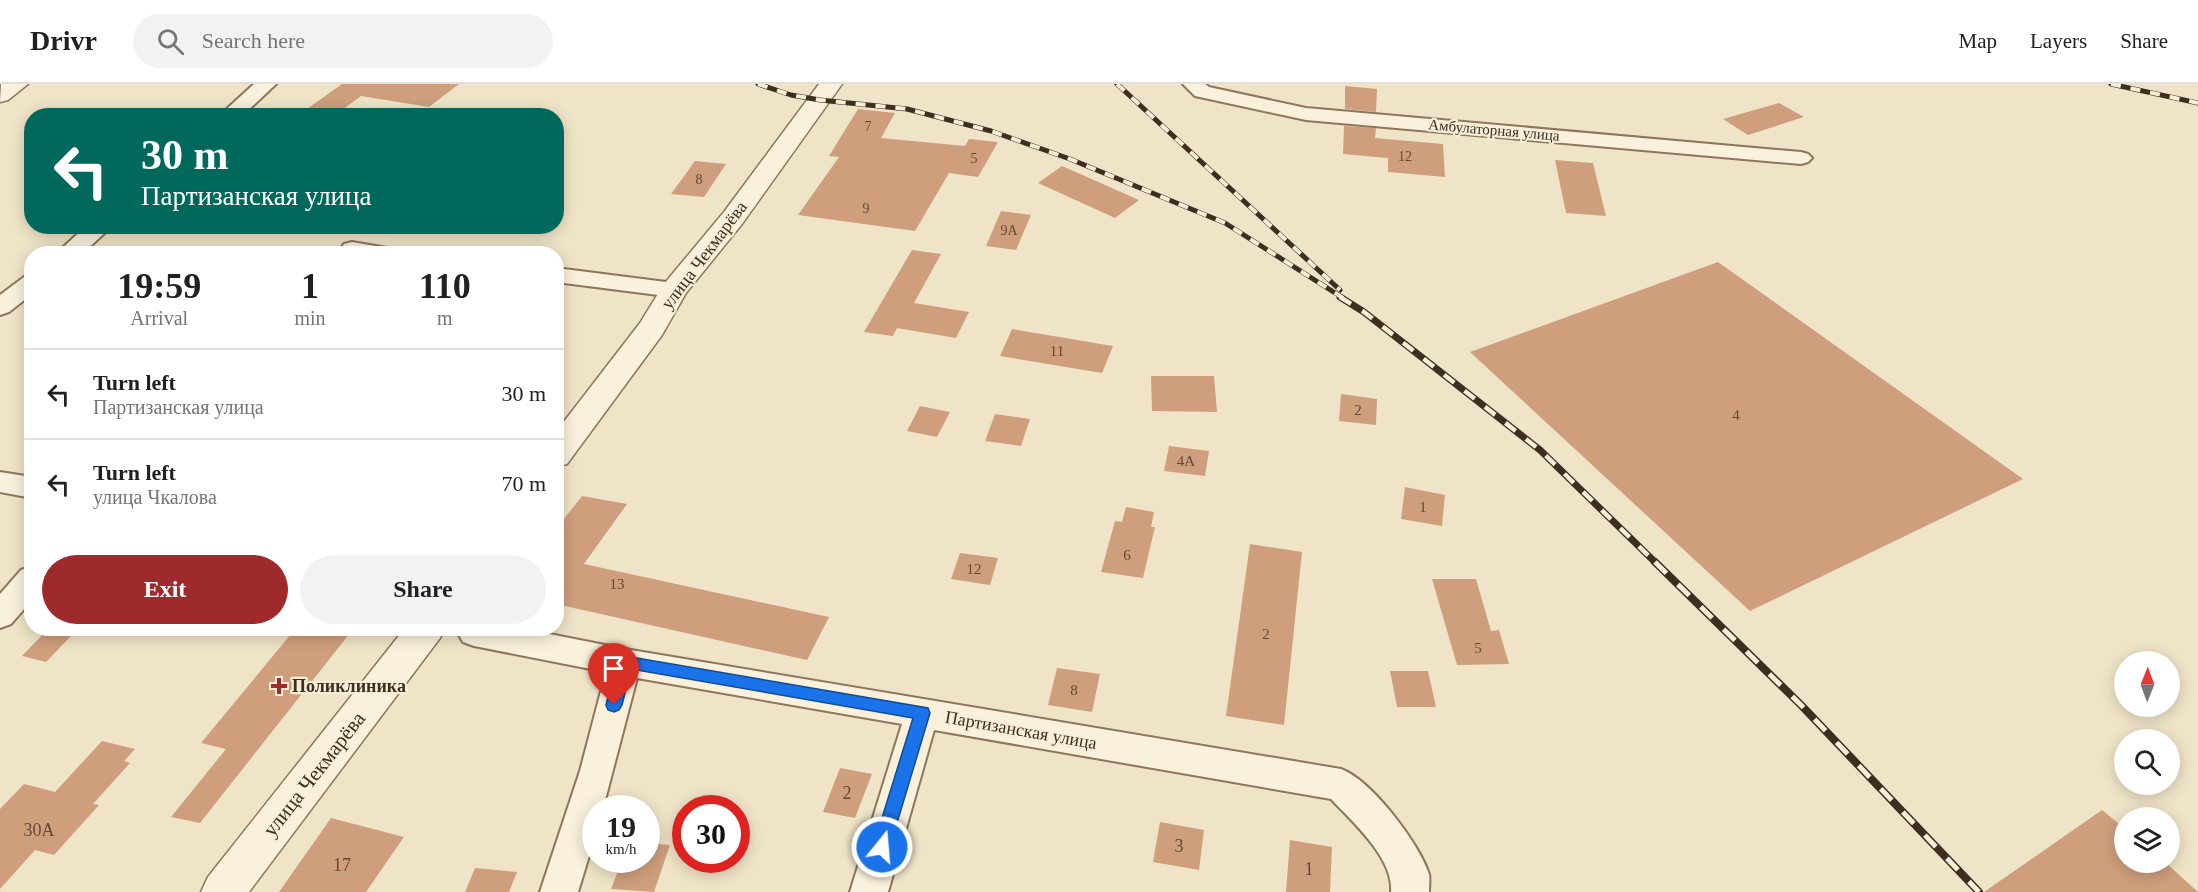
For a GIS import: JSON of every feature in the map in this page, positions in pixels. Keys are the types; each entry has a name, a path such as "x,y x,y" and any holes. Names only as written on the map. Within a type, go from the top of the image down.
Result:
{"street":[{"path":"0,95 18,84"},
{"path":"238,108 266,84"},
{"name":"улица Чекмарёва","path":"564,445 652,328 674,290 733,218 831,84"},
{"name":"Амбулаторная улица","path":"1193,84 1202,92 1306,114 1801,158"},
{"path":"77,246 91,234"},
{"path":"564,276 674,290"},
{"path":"0,307 24,288"},
{"path":"0,482 24,486"},
{"path":"0,615 24,588"},
{"name":"улица Чекмарёва","path":"223,892 421,636"},
{"name":"Партизанская улица","path":"490,636 625,662 1341,785 1380,825 1411,876 1410,892"},
{"path":"559,892 597,771 625,662"},
{"path":"869,892 922,713"}],"building":[{"path":"342,84 459,84 429,107 361,96 345,108 308,108"},
{"path":"1345,86 1377,89 1376,112 1345,109"},
{"path":"1779,103 1804,117 1748,135 1723,119"},
{"path":"858,109 895,113 881,138 965,146 969,139 998,142 978,177 949,173 915,231 798,215 839,157 829,156"},
{"path":"1344,126 1376,128 1375,138 1443,144 1445,177 1388,172 1388,158 1343,154"},
{"path":"1555,160 1593,163 1606,216 1566,213"},
{"path":"695,161 726,164 704,197 671,194"},
{"path":"1062,166 1139,200 1115,218 1038,183"},
{"path":"1001,211 1031,215 1016,250 986,246"},
{"path":"912,250 941,254 914,303 969,312 956,338 897,328 893,336 864,332"},
{"path":"1718,262 2023,479 1750,611 1470,352"},
{"path":"1012,329 1113,346 1102,373 1000,356"},
{"path":"1151,376 1214,376 1217,412 1152,411"},
{"path":"1341,394 1377,399 1376,425 1339,421"},
{"path":"920,406 950,412 937,437 907,431"},
{"path":"995,414 1030,419 1021,446 985,441"},
{"path":"1169,446 1209,451 1205,476 1164,471"},
{"path":"1405,487 1445,495 1442,526 1401,519"},
{"path":"582,496 627,504 584,564 829,617 807,660 564,606 564,519"},
{"path":"1126,507 1154,512 1151,527 1155,527 1143,578 1101,572 1115,521 1122,522"},
{"path":"1250,544 1302,552 1284,725 1226,716"},
{"path":"960,553 998,558 990,585 951,579"},
{"path":"1432,579 1476,579 1491,631 1499,630 1509,664 1457,665"},
{"path":"41,636 71,636 46,662 22,656"},
{"name":"Поликлиника","path":"289,636 348,636 200,823 171,817 226,749 201,743"},
{"path":"1057,668 1100,674 1092,712 1048,705"},
{"path":"1390,671 1428,671 1436,707 1397,707"},
{"path":"102,741 135,749 124,761 130,763 93,804 99,805 54,855 35,850 0,889 0,809 24,784 55,792"},
{"path":"840,768 872,774 855,818 823,812"},
{"path":"2102,810 2114,820 2114,873 2177,873 2198,892 1984,892"},
{"path":"331,818 404,837 366,892 279,892"},
{"path":"1160,822 1204,830 1199,870 1153,862"},
{"path":"1290,840 1332,847 1330,892 1286,892"},
{"path":"660,844 670,845 654,892 611,889 617,873 660,873"},
{"path":"475,868 517,872 509,892 465,892"}],"railway":[{"path":"758,84 791,95 820,100 907,109 991,131 1070,159 1225,223 1343,298"},
{"path":"1117,84 1340,290"},
{"path":"2111,84 2198,103"},
{"path":"1340,297 1364,312 1540,450 1656,563"},
{"path":"1655,562 1801,705 1979,892"}],"place":[{"name":"Поликлиника","path":"279,686"}],"route":[{"path":"614,705 625,662 922,713 882,847"}]}
